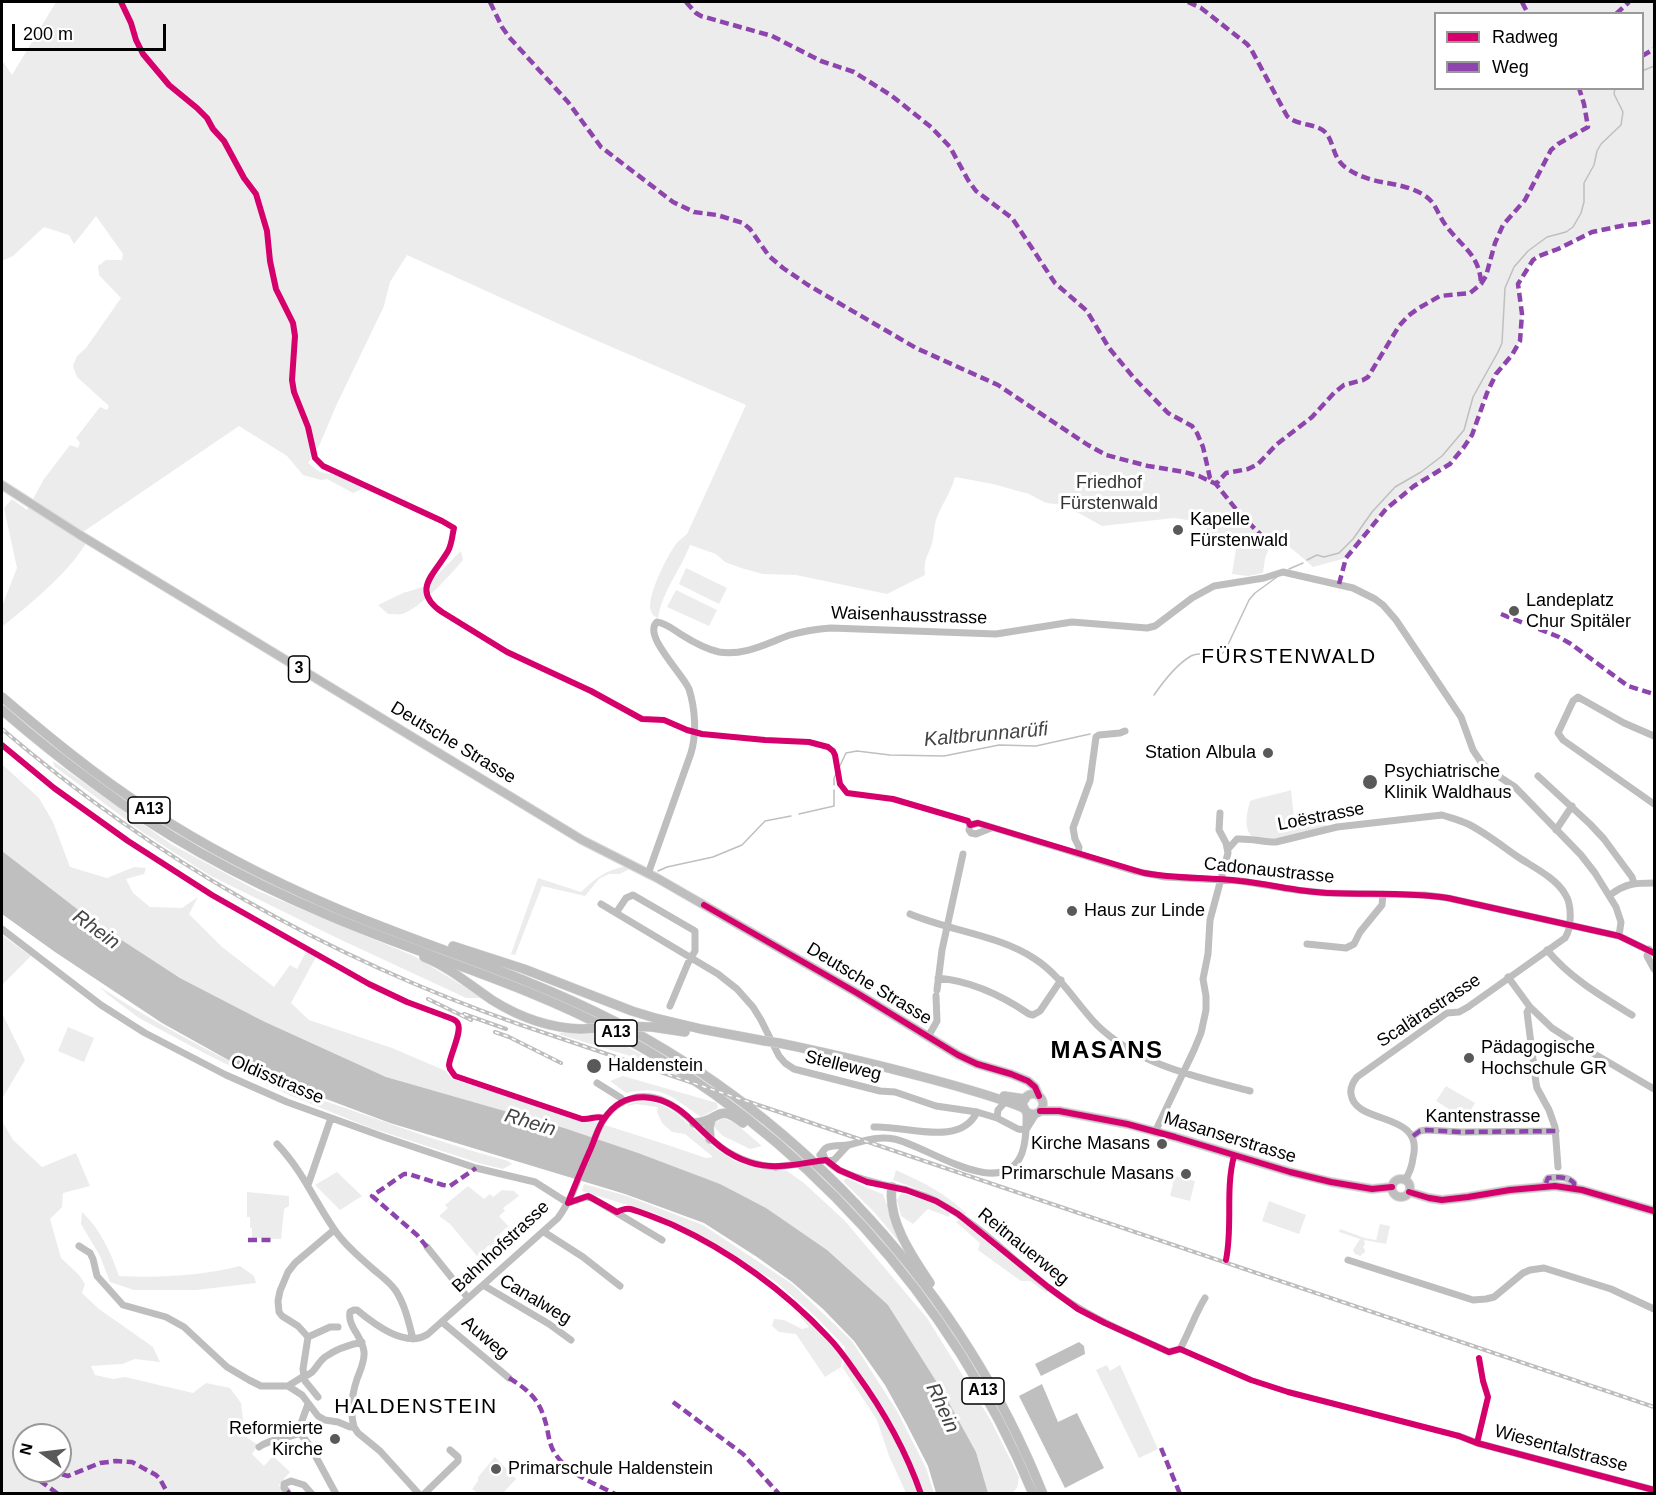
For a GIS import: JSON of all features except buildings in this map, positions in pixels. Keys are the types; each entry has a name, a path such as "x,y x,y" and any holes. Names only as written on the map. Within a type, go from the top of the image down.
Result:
{"highway":[{"name":"A13","path":"2,697 104,778 215,850 358,918 502,971 575,1002 678,1058 761,1117 846,1194 922,1281 971,1353 1014,1429 1043,1494"},
{"name":"A13","path":"2,710 97,786 183,843 324,914 469,968 581,1015 662,1059 717,1096 784,1149 828,1190 891,1257 944,1328 974,1375 995,1412 1033,1494"},
{"name":"A13","path":"358,918 399,928 524,969 655,1018 863,1061 1026,1104"},
{"name":"A13","path":"370,932 448,970 521,1016 550,1025 581,1029 652,1027 746,1038"},
{"name":"A13","path":"978,1092 1005,1102 1026,1104"},
{"name":"A13","path":"694,1123 711,1120 721,1113 738,1119 828,1190"},
{"path":"710,1138 711,1120"},
{"name":"A13","path":"892,1186 893,1211 903,1237 920,1268 962,1330 971,1353"}],"main road":[{"name":"Deutsche Strasse","path":"2,485 80,535 573,835 648,874 864,997 965,1059 1034,1085 1039,1106"},
{"path":"1023,1079 1030,1088 1026,1104 1030,1114 1039,1106 1034,1095 1026,1104"},
{"name":"Masanserstrasse","path":"1039,1106 1155,1132 1297,1174 1365,1188 1392,1187"},
{"path":"1396,1180 1405,1180 1409,1192 1406,1196 1400,1197 1395,1195 1392,1187 1396,1180"},
{"path":"1409,1192 1442,1200 1546,1186 1574,1188 1654,1211"}],"street":[{"name":"Waisenhausstrasse","path":"648,874 691,753 694,732 688,687 656,638 653,628 657,622 707,648 731,653 746,651 810,630 831,628 996,634 1072,622 1147,628 1155,626 1192,598 1214,586 1264,578 1283,572 1353,588 1383,605 1396,620 1461,717 1473,750 1481,762 1515,787 1556,830"},
{"path":"1654,736 1578,698 1573,700 1558,733 1563,740 1654,804"},
{"path":"1078,854 1073,828 1090,781 1096,738 1098,735 1125,731"},
{"path":"1538,776 1604,839 1634,883"},
{"path":"1572,806 1556,830 1581,855 1610,895 1620,917 1619,936"},
{"path":"1155,1132 1198,1041 1205,1016 1206,998 1203,979 1208,954 1210,917 1228,849 1219,830 1220,813"},
{"name":"Loëstrasse","path":"1228,849 1237,839 1283,841 1344,826 1442,815 1470,825 1555,882 1565,893 1569,903 1570,926"},
{"name":"Cadonaustrasse","path":"991,828 1134,871 1165,877 1221,879 1326,893 1425,895 1448,898 1570,926"},
{"path":"928,1037 937,1022 936,993 942,950 963,854"},
{"path":"1610,895 1623,886 1634,883 1654,883"},
{"path":"1307,944 1346,948 1354,944 1360,932 1382,905 1383,894"},
{"path":"616,913 626,898 633,895 693,929 695,951 670,1006"},
{"name":"Stelleweg","path":"601,904 718,974 744,996 761,1020 779,1056 784,1063 794,1069 880,1091 895,1092 936,1106 977,1112 1026,1130"},
{"path":"910,914 1017,949 1036,960 1061,980 1088,1015 1110,1036 1137,1055 1154,1063 1250,1091"},
{"path":"1570,926 1619,936 1652,951 1647,956 1654,969"},
{"name":"Scalärastrasse","path":"1413,1136 1403,1128 1355,1104 1351,1092 1355,1080 1447,1013 1459,1011 1468,1006 1565,938 1570,926"},
{"name":"Oldisstrasse","path":"2,929 101,1005 192,1059 287,1102 331,1118 476,1168 535,1182 568,1203"},
{"path":"1547,950 1581,983 1632,1015"},
{"path":"1508,977 1530,1007 1552,1028 1654,1089"},
{"path":"938,978 976,986 1033,1015 1040,1011 1061,980"},
{"path":"1530,1007 1527,1012 1536,1083 1556,1131 1558,1167"},
{"path":"597,1083 621,1098 623,1102 640,1097 660,1099 678,1108 727,1152 754,1164 776,1167 793,1165 827,1158 848,1145"},
{"name":"Bahnhofstrasse","path":"413,1339 426,1335 442,1322 558,1218 568,1203 602,1121 610,1111 623,1102"},
{"path":"997,1118 998,1110 1005,1102"},
{"path":"827,1158 825,1149 879,1137 892,1138 972,1170 994,1173 1008,1168 1022,1153 1026,1130 1026,1104"},
{"path":"1026,1130 1039,1106"},
{"path":"874,1127 951,1132 959,1130 973,1119 977,1112"},
{"path":"308,1185 331,1118"},
{"name":"Kantenstrasse","path":"1413,1136 1426,1130 1556,1131"},
{"path":"1405,1180 1415,1152 1413,1136"},
{"path":"277,1144 308,1185 334,1230 360,1258 388,1282 402,1304 413,1339 402,1337 375,1325 358,1311 354,1310 350,1313 349,1319 362,1342 364,1351 352,1405 354,1427 380,1451 419,1494"},
{"name":"Reitnauerweg","path":"827,1158 839,1170 867,1182 892,1186 936,1201 958,1214 1078,1309 1169,1352 1180,1349 1197,1310 1205,1298"},
{"path":"568,1203 586,1197 592,1198 662,1240"},
{"path":"308,1337 298,1326 280,1314 279,1297 288,1272 295,1263 334,1230"},
{"path":"544,1232 583,1257 620,1286"},
{"path":"79,1246 90,1253 97,1276 120,1303 166,1317 188,1330 227,1367 245,1378 261,1386 288,1386 302,1395 318,1416 354,1427"},
{"path":"427,1247 468,1298"},
{"path":"1348,1260 1473,1300 1494,1297 1523,1273 1530,1270 1553,1269 1611,1289 1654,1309"},
{"name":"Canalweg","path":"483,1285 549,1324 571,1340"},
{"name":"Auweg","path":"442,1322 509,1378"},
{"path":"308,1337 330,1327 338,1327"},
{"path":"308,1337 303,1372 305,1381 318,1398"},
{"path":"303,1372 311,1375 316,1365 334,1351 362,1342"},
{"path":"288,1386 303,1372"},
{"path":"308,1404 299,1429 300,1433 310,1446 336,1494"},
{"path":"259,1447 268,1441 300,1433"},
{"name":"Wiesentalstrasse","path":"1459,1436 1477,1443 1654,1490"},
{"path":"424,1494 458,1461 458,1457 450,1450"},
{"path":"287,1491 284,1484 291,1481 304,1485 312,1494"}],"green space":[{"name":"Friedhof Fürstenwald","path":"56,2 1654,2 1654,226 1652,222 1592,232 1533,260 1518,284 1522,314 1520,341 1496,374 1472,435 1450,464 1414,486 1386,509 1346,558 1313,567 1285,544 1264,536 1263,543 1268,551 1263,573 1248,576 1232,574 1236,549 1207,534 1207,523 1174,518 1102,526 1064,505 1046,503 1029,494 993,484 955,477 936,520 932,544 925,564 925,575 887,594 796,575 763,574 725,562 716,554 690,545 663,599 658,618 652,614 650,605 658,577 676,544 687,534 746,405 407,255 390,282 384,306 320,444 308,463 320,472 344,477 363,485 360,490 353,493 327,479 321,480 303,475 287,456 239,426 83,532 85,545 68,567 2,627 2,606 17,568 4,508 12,499 27,510 44,479 70,445 78,448 80,443 76,438 100,407 107,410 109,406 77,377 73,366 77,356 86,348 121,298 99,275 98,266 106,260 122,260 123,254 96,216 74,244 69,235 44,227 13,256 2,261 2,60 12,75"},
{"path":"461,551 463,560 451,574 409,611 388,614 378,605 403,593 426,586"},
{"path":"686,568 727,588 719,604 679,584"},
{"path":"676,590 717,610 709,626 667,607"},
{"path":"53,761 171,844 258,891 414,956 483,998 466,998 209,875 144,833 54,766"},
{"path":"2,764 39,798 53,822 70,867 107,878 134,867 146,868 144,874 126,879 133,893 150,907 182,908 198,897 189,914 222,947 274,987 290,965 297,969 307,950 317,955 291,1003 309,1020 392,1048 446,1071 452,1079 706,1158 713,1157 685,1134 672,1132 662,1123 657,1112 658,1107 636,1104 627,1106 639,1101 653,1102 676,1113 716,1149 735,1161 757,1168 787,1171 804,1183 845,1221 927,1318 990,1419 1019,1477 1017,1488 1012,1493 988,1493 976,1452 943,1392 888,1305 564,1128 386,1077 263,1021 180,978 94,922 2,851"},
{"path":"1291,790 1294,817 1329,826 1279,839 1252,837 1247,829 1250,801"},
{"path":"627,866 631,868 620,874 609,874 599,879 585,896 542,886 515,955 511,954 538,878 581,892 602,875"},
{"path":"2,935 31,956 2,985"},
{"path":"100,987 180,1035 263,1077 407,1130 512,1164 503,1169 482,1164 368,1127 289,1095 139,1018"},
{"path":"2,1013 25,1060 2,1099"},
{"path":"68,1027 94,1038 84,1062 58,1051"},
{"path":"565,1032 602,1033 663,1066 558,1034"},
{"path":"623,1076 717,1103 718,1108 701,1117 667,1094 650,1090 626,1093 610,1081"},
{"path":"1446,1086 1475,1103 1465,1119 1436,1101"},
{"path":"723,1118 735,1123 762,1146 750,1149 723,1136 712,1125"},
{"path":"2,1121 13,1140 42,1167 76,1153 90,1186 63,1193 62,1207 50,1219 61,1258 85,1284 82,1293 99,1309 153,1347 160,1362 135,1359 122,1364 91,1366 95,1375 113,1379 125,1377 193,1393 206,1383 230,1388 241,1403 245,1436 258,1445 252,1454 264,1466 273,1456 290,1472 279,1485 284,1493 2,1493"},
{"path":"896,1170 941,1194 966,1213 964,1216 923,1191 893,1180"},
{"path":"337,1172 362,1196 340,1210 315,1185"},
{"path":"1175,1176 1195,1181 1190,1201 1170,1196"},
{"path":"846,1178 883,1194 900,1243 875,1213 843,1181"},
{"path":"584,1184 627,1196 703,1225 792,1284 852,1341 897,1411 926,1468 934,1493 906,1493 889,1456 877,1420 843,1368 845,1347 815,1316 776,1282 698,1234 654,1213 582,1191"},
{"path":"468,1186 484,1199 490,1194 493,1197 502,1190 514,1191 519,1196 503,1208 505,1211 499,1216 508,1226 499,1235 506,1244 495,1251 489,1245 477,1256 450,1224 439,1216 448,1208 445,1205"},
{"path":"247,1192 289,1196 289,1206 284,1209 281,1239 252,1238 250,1217 247,1217"},
{"path":"901,1193 929,1201 950,1213 949,1217 928,1209 913,1224 901,1216 897,1200"},
{"path":"1269,1201 1306,1215 1299,1234 1262,1221"},
{"path":"82,1212 105,1242 119,1276 180,1276 240,1266 254,1276 256,1283 196,1290 134,1290 110,1282 100,1256 81,1224"},
{"path":"961,1219 1048,1290 1047,1293 1030,1281 1021,1281 978,1250 980,1243 956,1222"},
{"path":"1380,1224 1390,1226 1386,1244 1364,1240 1365,1250 1361,1256 1355,1254 1353,1250 1360,1239 1339,1232 1340,1229 1376,1241"},
{"path":"802,1309 843,1354 841,1367 825,1377 796,1334 779,1332 772,1326 774,1319 784,1320 802,1329 809,1327 800,1316"},
{"path":"1107,1365 1110,1371 1120,1365 1158,1449 1139,1458 1096,1370"},
{"path":"495,1457 516,1479 503,1493 478,1493 472,1489 478,1477"}],"water":[{"name":"Rhein","path":"2,851 94,922 180,978 263,1021 386,1077 564,1128 638,1153 720,1184 766,1208 827,1250 888,1305 943,1392 976,1452 988,1493 936,1493 928,1466 906,1423 885,1385 854,1341 823,1309 792,1282 757,1257 704,1223 625,1194 390,1123 241,1067 162,1023 2,914"},
{"path":"1079,1342 1084,1346 1085,1354 1041,1376 1035,1364"},
{"path":"1042,1384 1058,1422 1077,1413 1104,1468 1065,1488 1019,1396"}],"waterway":[{"name":"Kaltbrunnarüfi","path":"1644,70 1654,66"},
{"name":"Kaltbrunnarüfi","path":"1307,560 1317,555 1324,557 1339,553 1395,487 1442,456 1464,430 1473,397 1502,343 1505,288 1514,267 1528,251 1547,237 1566,232 1573,227 1581,213 1584,202 1584,183 1594,165 1597,151 1601,144 1621,125 1623,112 1614,94 1615,90"},
{"name":"Kaltbrunnarüfi","path":"1289,569 1303,563"},
{"name":"Kaltbrunnarüfi","path":"1154,695 1186,659 1202,654 1220,655 1225,651 1249,600 1277,577"},
{"name":"Kaltbrunnarüfi","path":"834,785 834,778 846,753 857,751 890,755 944,756 999,745 1036,746 1090,734"},
{"name":"Kaltbrunnarüfi","path":"799,814 834,806 834,790"},
{"name":"Kaltbrunnarüfi","path":"658,871 713,857 742,845 765,821 791,816"}],"railway":[{"path":"2,729 121,822 183,863 313,937 450,998 521,1025 1654,1407"},
{"path":"428,999 471,1020"},
{"path":"464,1014 506,1029"},
{"path":"495,1032 561,1063"}],"marked path":[{"path":"490,2 509,37 568,102 601,147 673,202 694,212 717,215 743,223 769,256 808,285 916,348 998,385 1106,455 1148,466 1184,472 1216,484"},
{"path":"686,2 701,16 772,36 821,61 854,72 892,96 931,127 950,147 976,191 1012,218 1055,283 1087,311 1109,348 1134,378 1168,413 1192,426 1203,447 1210,478 1216,484"},
{"path":"1188,2 1201,8 1247,44 1287,116 1325,132 1338,159 1345,167 1371,180 1414,190 1432,202 1447,227 1474,258 1481,284"},
{"path":"1522,2 1527,12"},
{"path":"1618,12 1629,2"},
{"path":"1644,55 1654,49"},
{"path":"1264,538 1239,513 1216,484 1226,473 1248,469 1258,464 1277,444 1312,417 1344,385 1368,377 1399,326 1408,316 1440,296 1470,293 1481,284 1486,276 1495,243 1503,225 1525,200 1551,150 1588,127 1580,90"},
{"path":"1339,584 1346,558 1386,509 1414,486 1450,464 1472,435 1496,374 1520,341 1522,314 1518,284 1533,260 1592,232 1653,221"},
{"path":"1501,614 1559,637 1628,686 1654,694"},
{"path":"1413,1136 1426,1130 1556,1131"},
{"path":"427,1247 417,1235 372,1196 404,1174 450,1186 476,1168"},
{"path":"1546,1183 1548,1178 1565,1178 1574,1183 1574,1188"},
{"path":"248,1240 275,1240"},
{"path":"509,1378 530,1393 538,1404 545,1419 552,1449 562,1462 583,1478 615,1494"},
{"path":"673,1402 743,1454 779,1494"},
{"path":"1161,1448 1180,1494"},
{"path":"72,1474 100,1463 132,1462 156,1475 168,1494"},
{"path":"43,1483 58,1494"},
{"path":"287,1491 290,1494"}],"cycle path":[{"path":"121,2 143,54 169,85 207,118 224,141 244,178 256,194 267,231 276,289 293,323 295,336 292,380 294,392 308,427 315,458 323,466 454,528 449,548 426,589 433,604 442,612 507,652 591,691 642,719 664,720 702,734 809,742 828,747 835,755 840,784 847,793 893,799 968,821 970,825 978,823 1144,873 1240,881 1317,892 1403,894 1448,898 1619,936 1654,953"},
{"path":"2,745 54,788 128,841 212,895 369,984 407,1002 455,1020 459,1028 449,1065 455,1076 582,1119 604,1118"},
{"path":"704,905 857,993 958,1055 977,1064 1028,1081 1035,1087 1039,1096"},
{"path":"568,1203 604,1119 622,1102 633,1098 655,1099 677,1108 723,1149 749,1162 778,1166 826,1160 839,1170 867,1182 906,1190 936,1201 958,1214 1078,1309 1169,1352 1180,1349 1251,1380 1288,1392 1654,1490"},
{"path":"1040,1111 1059,1111 1127,1124 1331,1182 1372,1189 1392,1187"},
{"path":"1226,1260 1230,1182 1234,1156"},
{"path":"1409,1192 1442,1200 1555,1186 1582,1190 1654,1211"},
{"path":"568,1203 588,1196 617,1212 630,1209 673,1225 715,1247 775,1288 811,1320 846,1359 893,1431 921,1494"},
{"path":"1477,1443 1488,1397 1479,1358"}],"place":[{"name":"Kapelle Fürstenwald","path":"1178,530"},
{"name":"Landeplatz Chur Spitäler","path":"1514,611"},
{"name":"Station Albula","path":"1268,753"},
{"name":"Psychiatrische Klinik Waldhaus","path":"1370,782"},
{"name":"Haus zur Linde","path":"1072,911"},
{"name":"Pädagogische Hochschule GR","path":"1469,1058"},
{"name":"Haldenstein","path":"594,1066"},
{"name":"Kirche Masans","path":"1162,1144"},
{"name":"Primarschule Masans","path":"1186,1174"},
{"name":"Reformierte Kirche","path":"335,1439"},
{"name":"Primarschule Haldenstein","path":"496,1469"}],"district":[{"name":"FÜRSTENWALD","path":"1289,657"},
{"name":"MASANS","path":"1107,1051"},
{"name":"HALDENSTEIN","path":"416,1407"}]}
